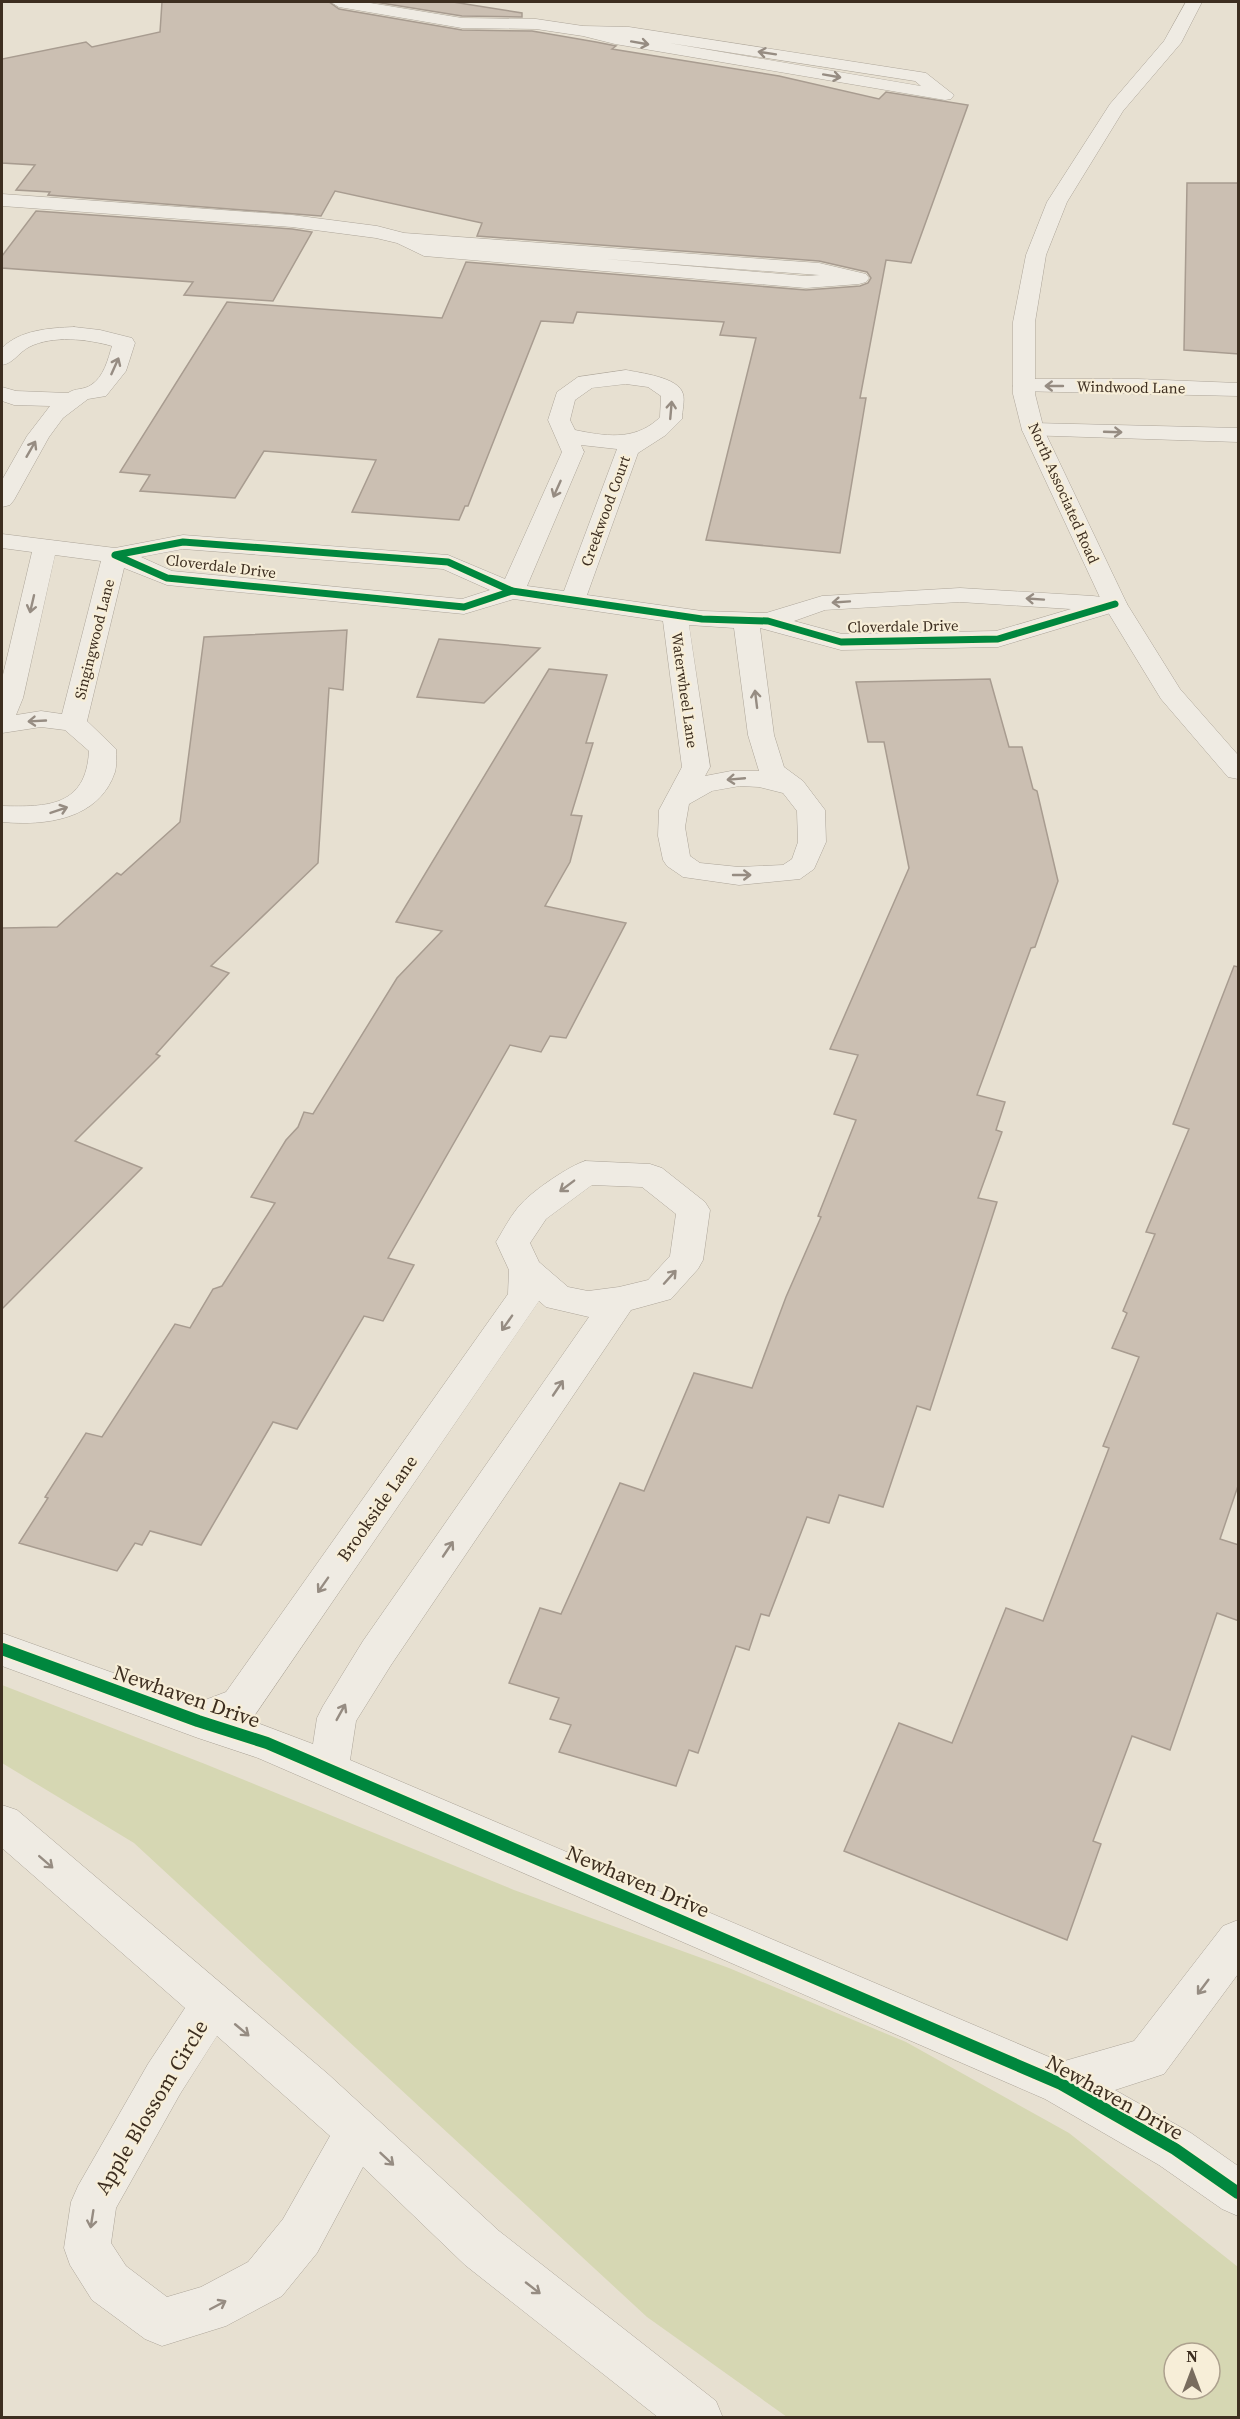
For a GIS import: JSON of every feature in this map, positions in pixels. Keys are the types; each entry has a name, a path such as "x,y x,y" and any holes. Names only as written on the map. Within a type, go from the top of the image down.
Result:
{"street":[{"name":"North Associated Road","path":"1194,2 1172,43 1116,108 1056,202 1036,255 1024,322 1024,386 1033,430 1114,604 1170,693 1239,771"},
{"path":"2,359 21,342 44,335 104,336 124,343 115,371 98,391 81,394 55,413 2,500"},
{"name":"Creekwood Court","path":"512,591 573,452 559,420 565,397 586,382 626,377 655,382 672,393 672,419 652,435 628,449 573,599"},
{"name":"Windwood Lane","path":"1024,386 1138,386 1239,390"},
{"path":"6,403 73,400"},
{"path":"1033,430 1239,435"},
{"name":"Creekwood Court","path":"566,435 597,442 620,443 652,435"},
{"name":"Cloverdale Drive","path":"2,541 116,555 183,542 448,562 512,591 702,619 757,621 841,642 998,639 1114,604"},
{"path":"2,716 10,698 45,547"},
{"name":"Cloverdale Drive","path":"116,555 167,578 452,606 464,607 512,591"},
{"name":"Singingwood Lane","path":"74,723 116,555"},
{"name":"Cloverdale Drive","path":"757,621 822,603 960,595 1114,604"},
{"name":"Waterwheel Lane","path":"675,615 696,767 672,812 672,844 676,860 693,871 739,876 790,873 804,863 812,842 811,810 794,787 772,770 761,735 757,621"},
{"name":"Singingwood Lane","path":"2,725 41,719 74,723 103,749 102,772 87,797 59,813 2,814"},
{"path":"680,797 712,781 749,778 794,787"},
{"path":"585,1173 650,1176 693,1210 686,1260 659,1290 619,1300 588,1304 558,1298 526,1270 513,1242 534,1211 585,1173"},
{"name":"Brookside Lane","path":"198,1721 240,1704 525,1296 526,1270"},
{"path":"329,1768 337,1718 377,1653 619,1300"},
{"name":"Newhaven Drive","path":"2,1649 198,1721 267,1743 329,1768 1061,2084 1175,2149 1239,2193"},
{"path":"2,1823 312,2089 482,2248 699,2418"},
{"path":"1061,2084 1148,2059 1239,1940"},
{"name":"Apple Blossom Circle","path":"212,2005 164,2079 94,2202 87,2248 109,2283 162,2322 209,2309 265,2279 300,2236 357,2132"}],"lane":[{"path":"339,2 462,22 536,24 583,31 627,41 945,95 920,77 629,32 583,31"},
{"path":"2,200 292,221 377,232 404,239 819,268 859,278 806,282 424,250 404,239"}],"green space":[{"path":"2,1685 205,1764 514,1890 729,1968 906,2042 1069,2133 1238,2267 1238,2417 787,2417 647,2317 134,1843 2,1763"}],"building":[{"path":"162,2 329,2 339,9 462,30 532,31 596,42 616,46 612,49 779,76 879,99 886,92 968,105 911,263 886,260 860,398 866,398 840,553 706,540 756,338 720,335 724,322 577,312 573,323 541,321 468,506 465,506 459,520 352,512 376,460 264,451 235,498 140,491 150,475 120,472 227,302 442,318 466,262 806,290 860,286 868,283 871,278 867,272 819,261 477,236 482,223 335,191 321,216 48,195 50,192 16,190 35,165 2,163 2,59 86,42 92,47 160,32"},
{"path":"375,2 453,2 522,13 522,17 462,16"},
{"path":"1187,183 1239,183 1239,354 1184,350"},
{"path":"36,211 312,232 273,301 184,295 193,282 2,268 2,256"},
{"path":"347,630 343,690 329,688 318,863 211,966 229,973 156,1054 160,1056 75,1141 142,1168 2,1309 2,928 57,927 117,873 121,875 180,822 204,637"},
{"path":"439,639 540,648 484,703 417,697"},
{"path":"549,669 607,675 586,743 593,743 571,815 582,816 570,862 545,906 626,923 566,1038 550,1036 541,1052 510,1045 388,1258 414,1265 383,1321 364,1316 297,1429 273,1422 201,1545 150,1531 142,1545 135,1543 117,1571 19,1543 86,1433 102,1437 175,1324 190,1328 213,1289 222,1286 275,1203 251,1197 286,1140 298,1127 304,1112 313,1114 397,978 442,931 396,922"},
{"path":"990,679 1009,747 1022,747 1033,789 1037,791 1058,881 1035,947 1031,948 977,1095 1005,1102 996,1130 1002,1132 978,1198 997,1202 930,1410 917,1406 883,1507 839,1495 829,1523 807,1517 769,1616 761,1614 749,1650 736,1646 698,1753 689,1750 676,1786 559,1752 571,1725 550,1719 559,1698 509,1683 540,1608 561,1614 620,1483 644,1491 694,1373 752,1388 786,1297 821,1217 818,1216 856,1120 834,1114 858,1055 830,1049 909,868 884,742 868,742 856,682"},
{"path":"1234,966 1239,967 1239,1483 1220,1539 1239,1545 1239,1621 1217,1613 1170,1750 1132,1736 1093,1841 1101,1844 1067,1940 844,1851 899,1723 952,1743 1006,1608 1043,1621 1109,1448 1103,1446 1139,1357 1112,1348 1127,1313 1123,1311 1155,1234 1146,1232 1189,1129 1173,1124"}],"cycle path":[{"path":"512,591 464,607 167,578 115,555 183,542 448,562 512,591 702,619 768,621 841,642 998,639 1115,604"},
{"path":"2,1649 198,1721 267,1743 1061,2084 1175,2149 1238,2193"}]}
